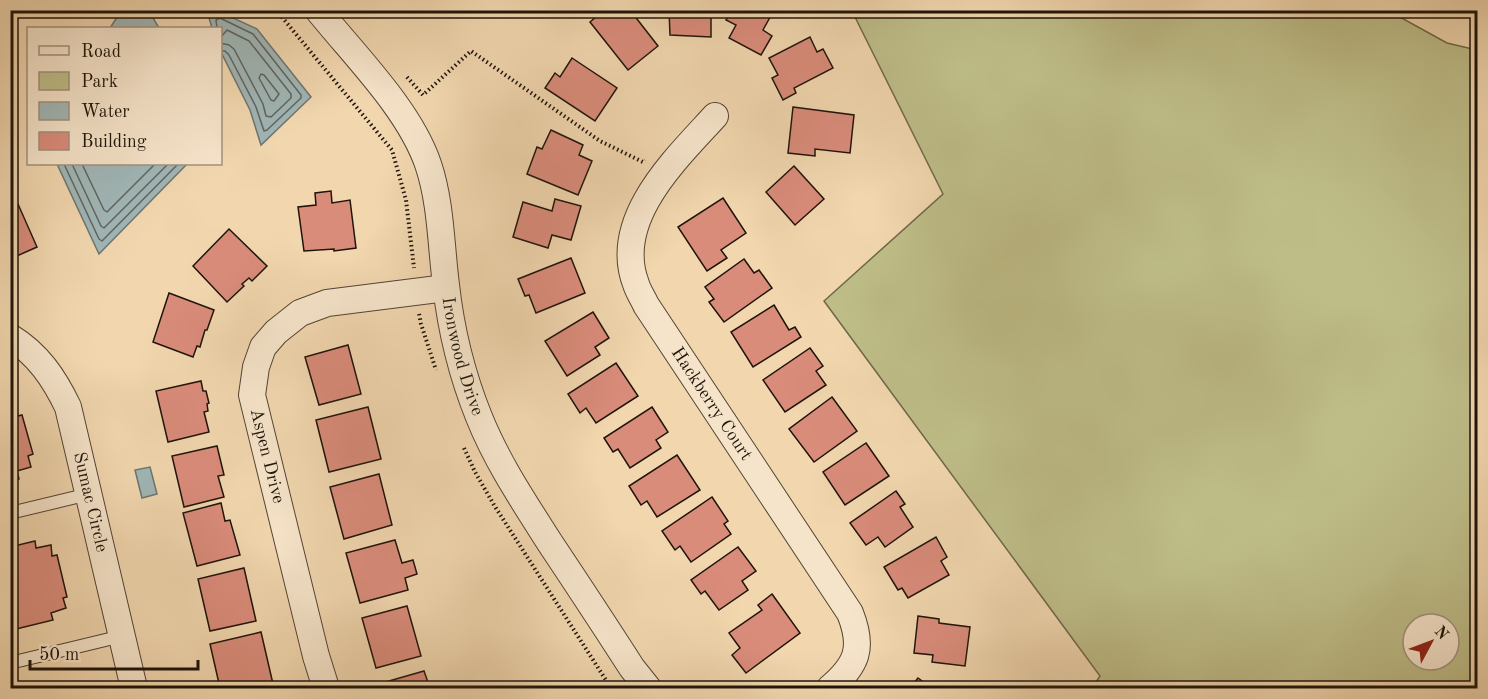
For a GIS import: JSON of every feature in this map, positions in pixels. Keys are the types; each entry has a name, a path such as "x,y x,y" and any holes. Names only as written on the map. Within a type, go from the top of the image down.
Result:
{"street":[{"name":"Ironwood Drive","path":"318,10 402,112 429,166 436,197 453,331 479,416 495,452 541,529 632,668 648,688"},
{"name":"Hackberry Court","path":"716,116 655,184 633,232 631,258 635,283 653,315 850,613 854,625 857,652 852,667 830,688"},
{"name":"Aspen Drive","path":"326,688 315,656 252,395 256,368 263,347 276,332 300,313 327,303 446,288"},
{"name":"Sumac Circle","path":"14,344 44,365 68,406 134,688"}],"lane":[{"path":"10,513 89,494"},
{"path":"10,663 122,636"}],"path":[{"path":"401,70 423,95 471,51 600,141 643,162 655,148 677,158"}],"green space":[{"path":"852,11 1389,11 1447,43 1477,50 1477,688 1092,688 1100,676 824,301 943,194"}],"water":[{"path":"121,11 149,11 158,27 111,27"},
{"path":"207,11 218,11 257,29 311,97 261,145 250,110 222,54 222,27 212,27"},
{"path":"57,165 186,165 99,254"},
{"path":"150,467 157,494 142,498 135,470"}],"building":[{"path":"604,10 630,10 658,46 628,70 590,22"},
{"path":"669,10 711,10 711,37 670,35"},
{"path":"732,10 774,10 763,30 772,36 761,55 729,38 736,25 726,20"},
{"path":"810,37 817,52 823,49 833,68 794,88 796,93 783,100 772,78 778,75 769,58"},
{"path":"572,58 617,88 595,121 545,88 555,73 560,77"},
{"path":"793,107 854,115 850,153 815,149 815,156 788,153"},
{"path":"551,130 583,145 579,155 592,161 578,195 527,174 537,147 542,149"},
{"path":"794,166 824,199 795,225 766,192"},
{"path":"10,186 37,247 10,259"},
{"path":"331,191 332,203 350,200 356,248 304,251 298,207 316,205 315,193"},
{"path":"723,198 746,233 721,250 727,258 707,271 678,227"},
{"path":"555,199 581,206 571,240 552,235 548,248 513,237 523,202 552,211"},
{"path":"229,229 267,266 252,281 249,278 242,284 244,286 227,302 193,266"},
{"path":"571,258 585,293 536,313 529,295 525,296 518,279"},
{"path":"744,259 754,273 759,270 772,288 724,322 709,302 714,299 705,287"},
{"path":"169,293 214,310 200,347 197,346 193,357 153,342"},
{"path":"774,305 789,330 795,327 801,337 753,367 731,332"},
{"path":"593,312 609,338 595,347 600,355 567,376 545,341"},
{"path":"348,345 361,394 319,405 305,357"},
{"path":"810,348 823,366 816,371 826,385 785,412 763,380"},
{"path":"616,363 638,396 596,423 586,408 580,413 568,394"},
{"path":"201,381 209,403 207,404 208,411 204,412 209,432 168,442 156,391"},
{"path":"832,397 857,431 814,462 789,429"},
{"path":"16,404 18,416 22,415 33,454 28,456 31,467 17,471 19,479 10,481 10,405"},
{"path":"368,407 381,459 329,472 316,420"},
{"path":"652,407 668,432 656,440 661,448 630,468 618,449 613,452 604,438"},
{"path":"866,443 889,476 845,505 823,472"},
{"path":"217,446 224,475 218,476 224,497 184,507 172,456"},
{"path":"677,455 700,490 657,517 647,501 641,505 629,486"},
{"path":"379,474 392,525 344,539 330,487"},
{"path":"896,491 905,504 900,507 913,527 885,547 878,537 866,545 850,523"},
{"path":"712,497 728,521 724,524 731,534 691,562 680,546 675,550 662,531"},
{"path":"221,503 225,521 230,520 240,555 197,566 183,513"},
{"path":"936,537 947,557 941,561 949,575 908,598 902,588 898,590 884,567"},
{"path":"395,540 402,563 413,560 417,574 405,578 408,590 360,603 346,553"},
{"path":"35,541 36,548 51,545 52,556 57,555 67,597 63,598 66,608 51,613 53,620 12,630 10,547"},
{"path":"738,547 756,571 742,581 748,590 719,610 705,591 701,594 691,580"},
{"path":"244,568 256,621 210,631 198,579"},
{"path":"772,594 800,633 746,673 732,655 740,648 729,633 762,610 758,605"},
{"path":"407,606 421,656 376,668 362,618"},
{"path":"918,616 939,619 939,623 970,627 965,666 932,662 933,655 914,653"},
{"path":"261,632 273,684 252,688 220,688 210,644"},
{"path":"424,671 430,688 384,688 382,683"},
{"path":"918,678 932,688 910,688"}]}
